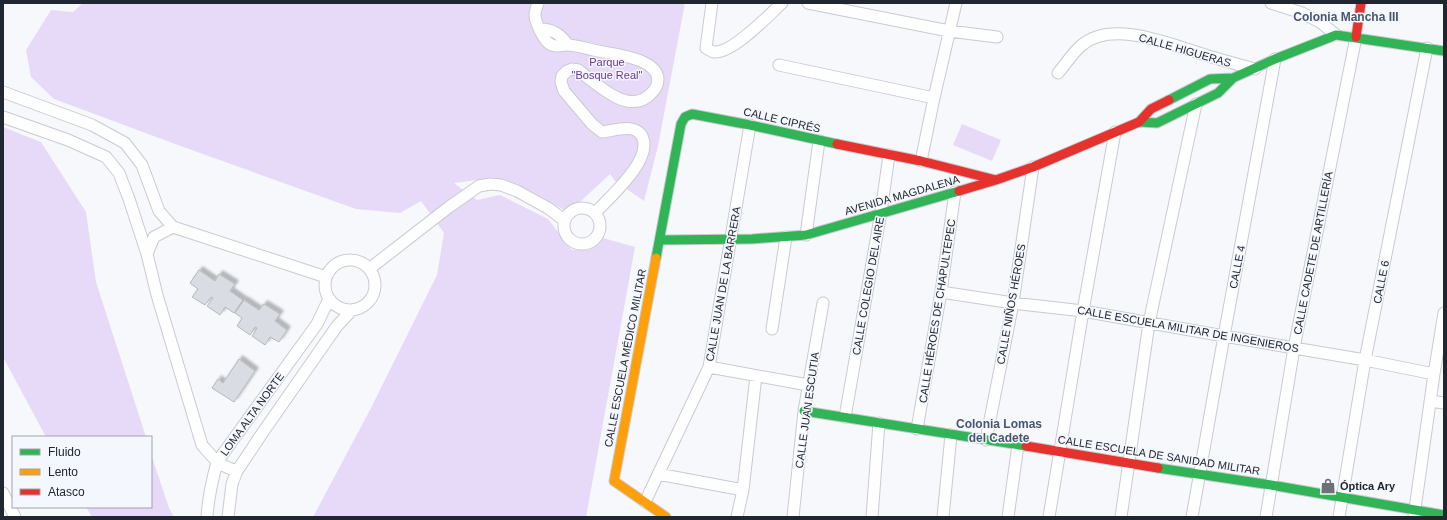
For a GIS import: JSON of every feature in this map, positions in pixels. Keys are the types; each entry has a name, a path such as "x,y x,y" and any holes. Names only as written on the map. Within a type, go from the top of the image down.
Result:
{"street":[{"path":"538,3 535,15 540,29 548,29 556,32 568,45 634,57 646,63 654,70 658,78 656,86 651,94 642,100 632,102 613,97 578,70 566,70 562,76 561,82 564,91 592,124 602,132 634,129 643,137 645,146 636,169 596,213"},
{"path":"712,3 706,48 714,52 725,50 738,44 782,3"},
{"path":"808,3 949,31 997,37"},
{"path":"921,161 956,3"},
{"path":"1271,3 1302,13 1320,22 1336,35"},
{"path":"1356,37 1362,3"},
{"name":"CALLE HIGUERAS","path":"1058,73 1082,44 1097,37 1118,33 1143,36 1255,69"},
{"name":"AVENIDA MAGDALENA","path":"660,240 731,240 806,235 881,212 996,180 1034,167 1139,122 1151,109 1210,79 1233,78 1275,59 1336,35 1444,50"},
{"name":"CALLE CADETE DE ARTILLERÍA","path":"1266,517 1294,348 1356,37"},
{"name":"CALLE 6","path":"1338,517 1365,360 1427,48"},
{"name":"CALLE 4","path":"1192,517 1275,59"},
{"path":"779,65 934,98"},
{"name":"AVENIDA MAGDALENA","path":"1139,122 1156,123 1218,94 1233,78"},
{"path":"3,92 92,125 125,143 142,165 159,211 173,227 326,277"},
{"path":"1121,517 1149,324 1196,104"},
{"name":"CALLE CIPRÉS","path":"660,240 681,124 685,117 692,114 921,161 996,180"},
{"name":"LOMA ALTA NORTE","path":"3,117 68,140 106,157 119,173 147,254 157,295 202,445 217,462 317,324 329,299"},
{"name":"CALLE JUAN DE LA BARRERA","path":"645,502 710,367 750,125"},
{"path":"1049,517 1083,310 1115,132"},
{"path":"806,235 819,141"},
{"name":"CALLE COLEGIO DEL AIRE","path":"845,417 881,212 889,155"},
{"name":"CALLE NIÑOS HÉROES","path":"986,440 1013,303 1034,167"},
{"path":"352,310 339,308 333,304 326,292 324,285 326,277 329,270 334,265 341,261 349,260 364,264 369,269 449,206 479,186 490,184 502,185 516,190 548,208 564,220"},
{"name":"CALLE HÉROES DE CHAPULTEPEC","path":"917,429 941,292 955,192"},
{"path":"578,208 590,209 596,213 601,224 597,237 588,244 576,244 571,241 564,232 564,220 572,210 578,208"},
{"path":"147,254 154,237 173,227"},
{"path":"772,329 786,237"},
{"name":"CALLE ESCUELA MÉDICO MILITAR","path":"645,502 614,481 660,240"},
{"name":"LOMA ALTA NORTE","path":"228,517 232,484 237,471 337,326 352,310 360,308 366,304 374,291 375,284 369,269"},
{"name":"CALLE ESCUELA MILITAR DE INGENIEROS","path":"941,292 1013,303 1083,310 1149,324 1365,360 1434,374"},
{"name":"CALLE JUAN ESCUTIA","path":"793,517 804,411 823,303"},
{"path":"1415,513 1444,312"},
{"path":"710,367 808,386"},
{"path":"737,517 743,490 756,376"},
{"path":"1430,401 1444,403"},
{"name":"CALLE ESCUELA DE SANIDAD MILITAR","path":"804,411 1060,451 1199,475 1271,485 1342,497 1415,513 1444,515"},
{"path":"872,517 879,423"},
{"path":"942,517 951,435"},
{"path":"1008,517 1018,445"},
{"path":"208,517 208,505 217,462 224,467 237,471"},
{"path":"658,474 743,490"},
{"path":"3,493 14,517"},
{"path":"645,502 666,517"},
{"path":"3,510 14,517"}],"green space":[{"name":"Parque \"Bosque Real\"","path":"83,3 685,3 658,146 644,201 615,181 610,174 581,201 564,210 531,191 485,179 454,183 477,200 500,195 548,219 572,250 590,250 603,238 635,247 586,517 313,517 371,408 437,275 444,233 421,201 400,213 356,209 54,99 31,77 26,50 51,10 73,12"},
{"path":"962,124 1001,140 992,161 953,145"},
{"path":"3,127 41,142 86,212 96,282 146,436 45,436 3,357"},
{"path":"152,457 169,508 174,517 92,517 87,508 152,508"}],"building":[{"path":"199,270 215,281 219,274 235,284 230,291 243,300 234,313 225,307 220,315 207,306 213,298 211,297 205,305 192,297 198,289 190,283"},
{"path":"244,300 259,310 264,304 280,314 275,321 287,330 279,342 270,337 265,345 252,336 257,328 255,327 250,335 237,326 242,318 235,313"},
{"path":"239,359 255,371 234,402 212,388 218,379 223,383"}],"traffic: fast":[{"path":"1139,122 1157,123 1218,93 1233,78 1275,59 1336,35 1444,51"},
{"path":"1169,100 1210,79 1233,78"},
{"path":"656,258 681,124 685,117 692,114 837,144"},
{"path":"660,240 752,239 806,235 959,191"},
{"path":"804,411 1026,446"},
{"path":"1158,468 1271,485 1444,515"}],"traffic: slow":[{"path":"656,258 614,481 666,517"}],"traffic: jam":[{"path":"1356,37 1361,3"},
{"path":"959,191 1033,167 1139,122 1151,109 1169,100"},
{"path":"837,144 921,161 996,180"},
{"path":"1026,446 1158,468"}],"place":[{"name":"Óptica Ary","path":"1328,486"}],"district":[{"name":"Colonia Mancha III","path":"1346,17"},
{"name":"Colonia Lomas del Cadete","path":"999,431"}]}
